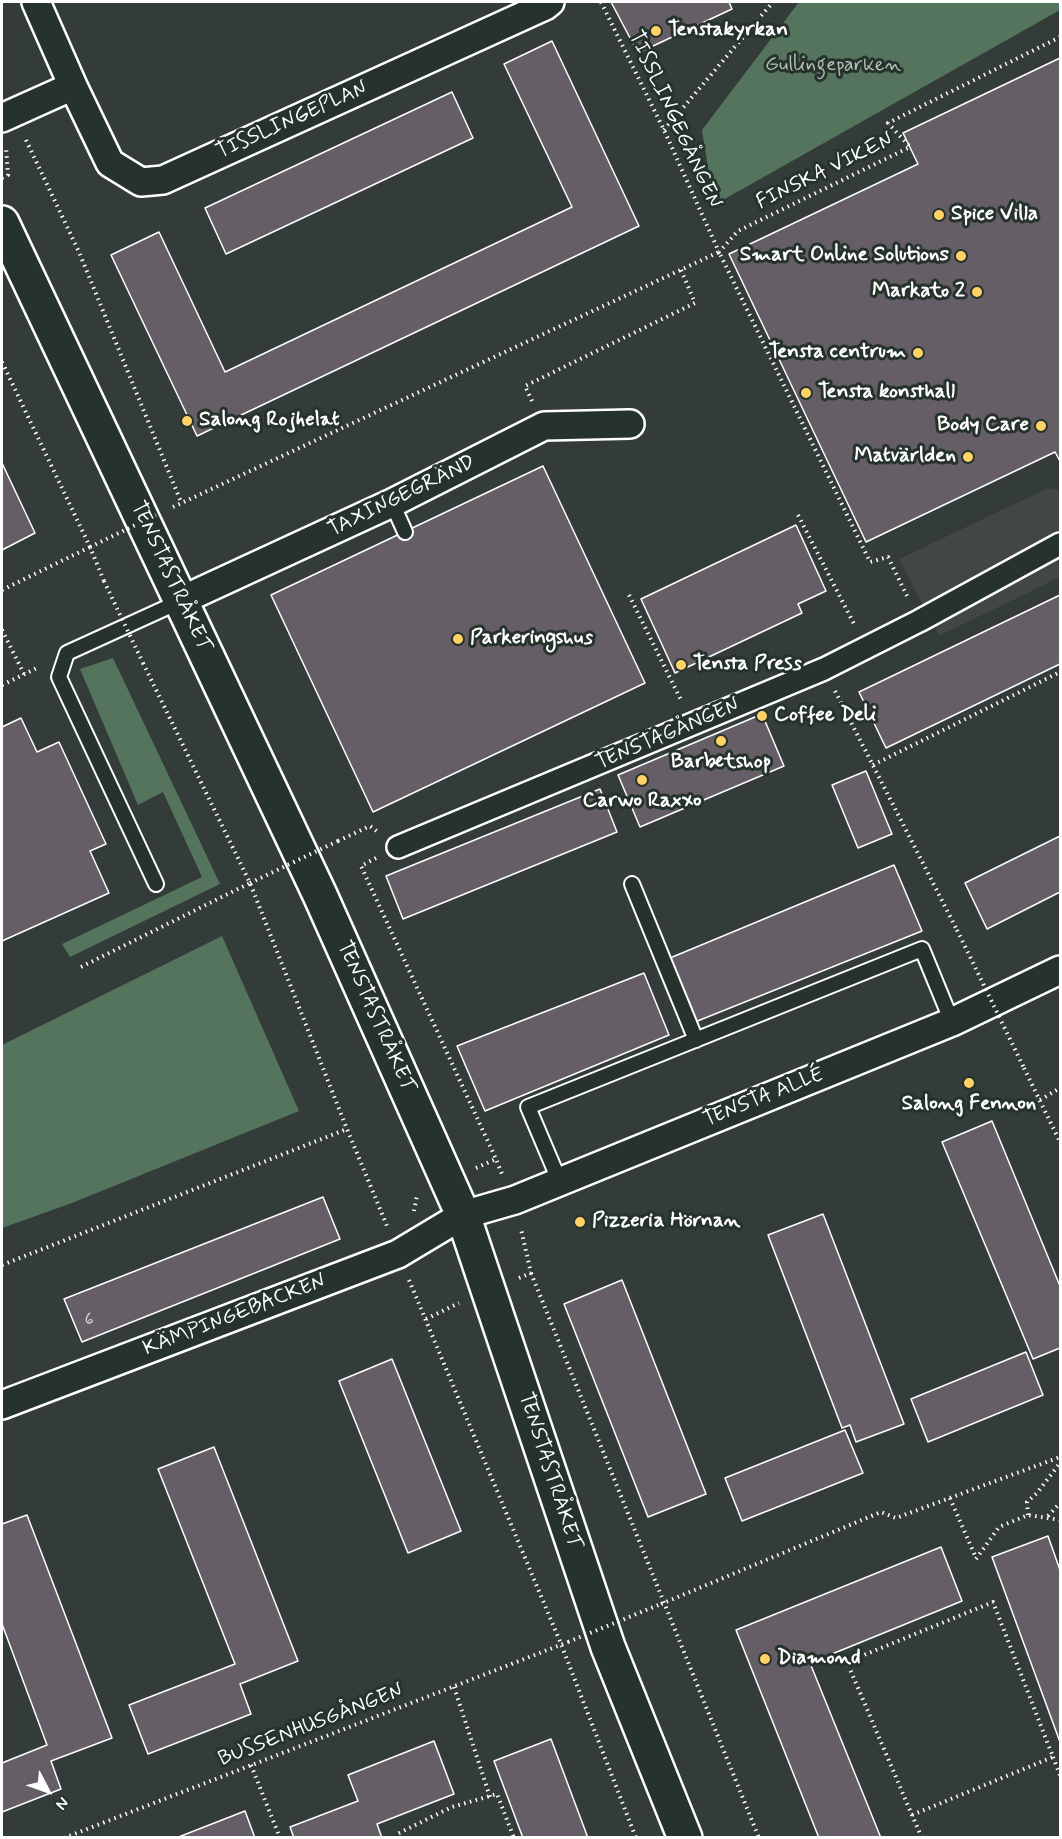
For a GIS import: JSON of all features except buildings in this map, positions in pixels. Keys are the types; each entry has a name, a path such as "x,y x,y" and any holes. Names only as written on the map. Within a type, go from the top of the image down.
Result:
{"street":[{"name":"TISSLINGEPLAN","path":"36,2 110,163 141,182 163,180 550,2"},
{"path":"12,124 73,86"},
{"name":"TENSTASTRÅKET","path":"2,223 320,895 463,1215 608,1647 685,1838"},
{"name":"TAXINGEGRÄND","path":"182,600 392,503 544,426 630,424"},
{"name":"TENSTAGÅNGEN","path":"398,847 824,669 1060,544"},
{"name":"TENSTA ALLÉ","path":"463,1215 515,1200 559,1180 952,1022 1060,970"},
{"name":"KÄMPINGEBACKEN","path":"2,1405 395,1245 463,1215"}],"lane":[{"path":"392,503 405,532"},
{"path":"156,884 59,677 67,653 182,600"},
{"path":"632,884 696,1040"},
{"path":"559,1180 528,1107 922,949 952,1022"}],"path":[{"name":"TISSLINGEGÅNGEN","path":"601,2 664,130 719,252"},
{"path":"664,130 773,2"},
{"name":"FINSKA VIKEN","path":"719,252 738,231 910,147 888,123 1060,37"},
{"path":"12,124 79,252 181,503"},
{"path":"544,426 525,386 695,303 681,270"},
{"path":"2,362 143,663 250,883 361,1164 561,1644 636,1838"},
{"path":"2,590 156,515"},
{"path":"798,515 866,648"},
{"path":"629,594 693,725"},
{"path":"2,630 24,674"},
{"path":"824,669 957,930 1060,1142"},
{"path":"873,765 1060,672"},
{"path":"81,967 370,826 398,847 360,866 496,1160"},
{"path":"1040,1100 1060,1089"},
{"path":"2,1265 347,1129"},
{"path":"531,1273 759,1838"},
{"name":"BUSSENHUSGÅNGEN","path":"67,1837 568,1642 880,1512 896,1518 1060,1457"},
{"path":"1028,1515 1026,1502 1037,1493 1060,1462"},
{"path":"950,1498 976,1559 999,1527 1028,1515 1060,1520"},
{"path":"1047,1517 1060,1503"},
{"path":"922,1838 847,1662 993,1602 1060,1775"},
{"path":"454,1687 490,1797"},
{"path":"912,1815 1053,1757"},
{"path":"251,1765 280,1838"},
{"path":"398,1838 397,1834 452,1807 497,1794 514,1838"}],"shaded area":[{"path":"1048,488 1060,490 1060,577 939,636 899,559"}],"green space":[{"name":"Gullingeparken","path":"799,2 1060,2 1060,10 714,205 702,130"},
{"path":"113,658 220,884 70,957 62,944 202,877 163,792 138,805 80,669"},
{"path":"222,936 299,1111 72,1203 2,1228 2,1045"}],"place":[{"name":"Tenstakyrkan","path":"656,31"},
{"name":"Spice Villa","path":"939,215"},
{"name":"Smart Online Solutions","path":"961,256"},
{"name":"Markato 2","path":"977,292"},
{"name":"Tensta centrum","path":"918,353"},
{"name":"Tensta konsthall","path":"806,393"},
{"name":"Salong Rojhelat","path":"187,421"},
{"name":"Body Care","path":"1041,426"},
{"name":"Matvärlden","path":"968,457"},
{"name":"Parkeringshus","path":"458,639"},
{"name":"Tensta Press","path":"681,665"},
{"name":"Coffee Deli","path":"762,716"},
{"name":"Barbetshop","path":"721,741"},
{"name":"Carwo Raxxo","path":"642,780"},
{"name":"Salong Fennon","path":"969,1083"},
{"name":"Pizzeria Hörnan","path":"580,1222"},
{"name":"Diamond","path":"765,1659"}]}
